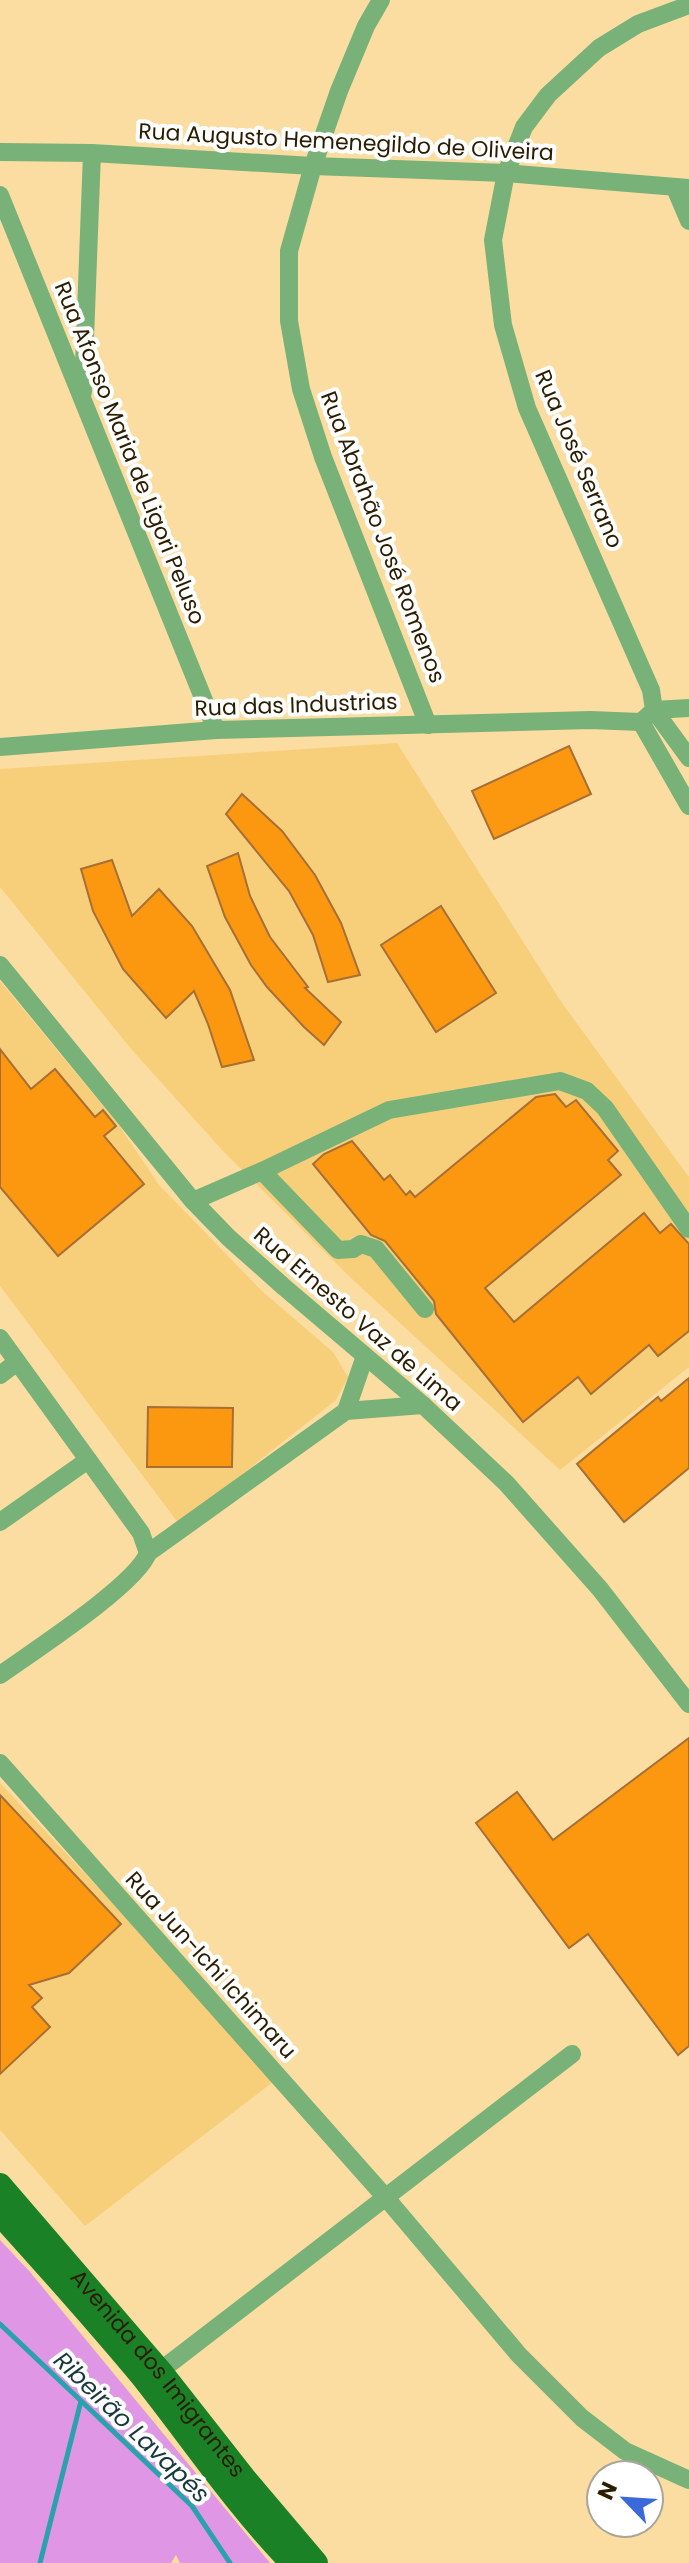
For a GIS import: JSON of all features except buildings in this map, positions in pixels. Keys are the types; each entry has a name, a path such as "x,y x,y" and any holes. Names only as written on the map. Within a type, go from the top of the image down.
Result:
{"main road":[{"name":"Avenida dos Imigrantes","path":"0,2185 160,2371 316,2563"},
{"name":"Avenida dos Imigrantes","path":"0,2214 81,2303 227,2489 292,2563"}],"street":[{"name":"Rua Abrahão José Romenos","path":"381,0 366,26 313,166 289,251 289,321 301,389 323,457 428,725"},
{"name":"Rua José Serrano","path":"648,716 651,690 527,408 503,325 493,240 506,173 524,127 558,86 599,48 638,24 689,5"},
{"name":"Rua Augusto Hemenegildo de Oliveira","path":"0,152 92,153 506,173 682,188"},
{"path":"83,399 92,153"},
{"path":"682,188 689,221"},
{"name":"Rua Afonso Maria de Ligori Peluso","path":"0,195 216,730"},
{"name":"Rua das Industrias","path":"2,741 216,730 590,720 648,716 689,708"},
{"path":"648,716 689,758"},
{"path":"648,716 689,806"},
{"name":"Rua Ernesto Vaz de Lima","path":"0,965 193,1201 229,1238 423,1405 506,1483 600,1589 686,1694"},
{"path":"193,1201 389,1110 560,1081 587,1091 605,1108 689,1229"},
{"path":"262,1171 338,1250 353,1249 361,1244 376,1249 425,1309"},
{"path":"0,1338 141,1533 148,1553"},
{"path":"346,1411 365,1356"},
{"path":"0,1375 17,1362"},
{"path":"0,1675 103,1600 140,1568 148,1553 346,1411 423,1405"},
{"path":"0,1522 88,1460"},
{"name":"Rua Jun-Ichi Ichimaru","path":"0,1763 387,2199 519,2355 582,2418 625,2451 689,2480"},
{"path":"160,2371 572,2054"}],"shaded area":[{"path":"397,743 562,1003 689,1177 689,1367 560,1470 353,1280 222,1150 132,1050 0,887 0,769"},
{"path":"0,981 118,1124 159,1185 262,1291 333,1352 348,1377 336,1400 179,1524 0,1286"},
{"path":"0,1783 124,1915 273,2082 85,2226 0,2130"},
{"path":"0,2240 30,2272 270,2563 180,2563 176,2555 171,2563 0,2563"}],"waterway":[{"name":"Ribeirão Lavapés","path":"0,2324 192,2506 230,2563"},
{"path":"40,2563 81,2401"}]}
